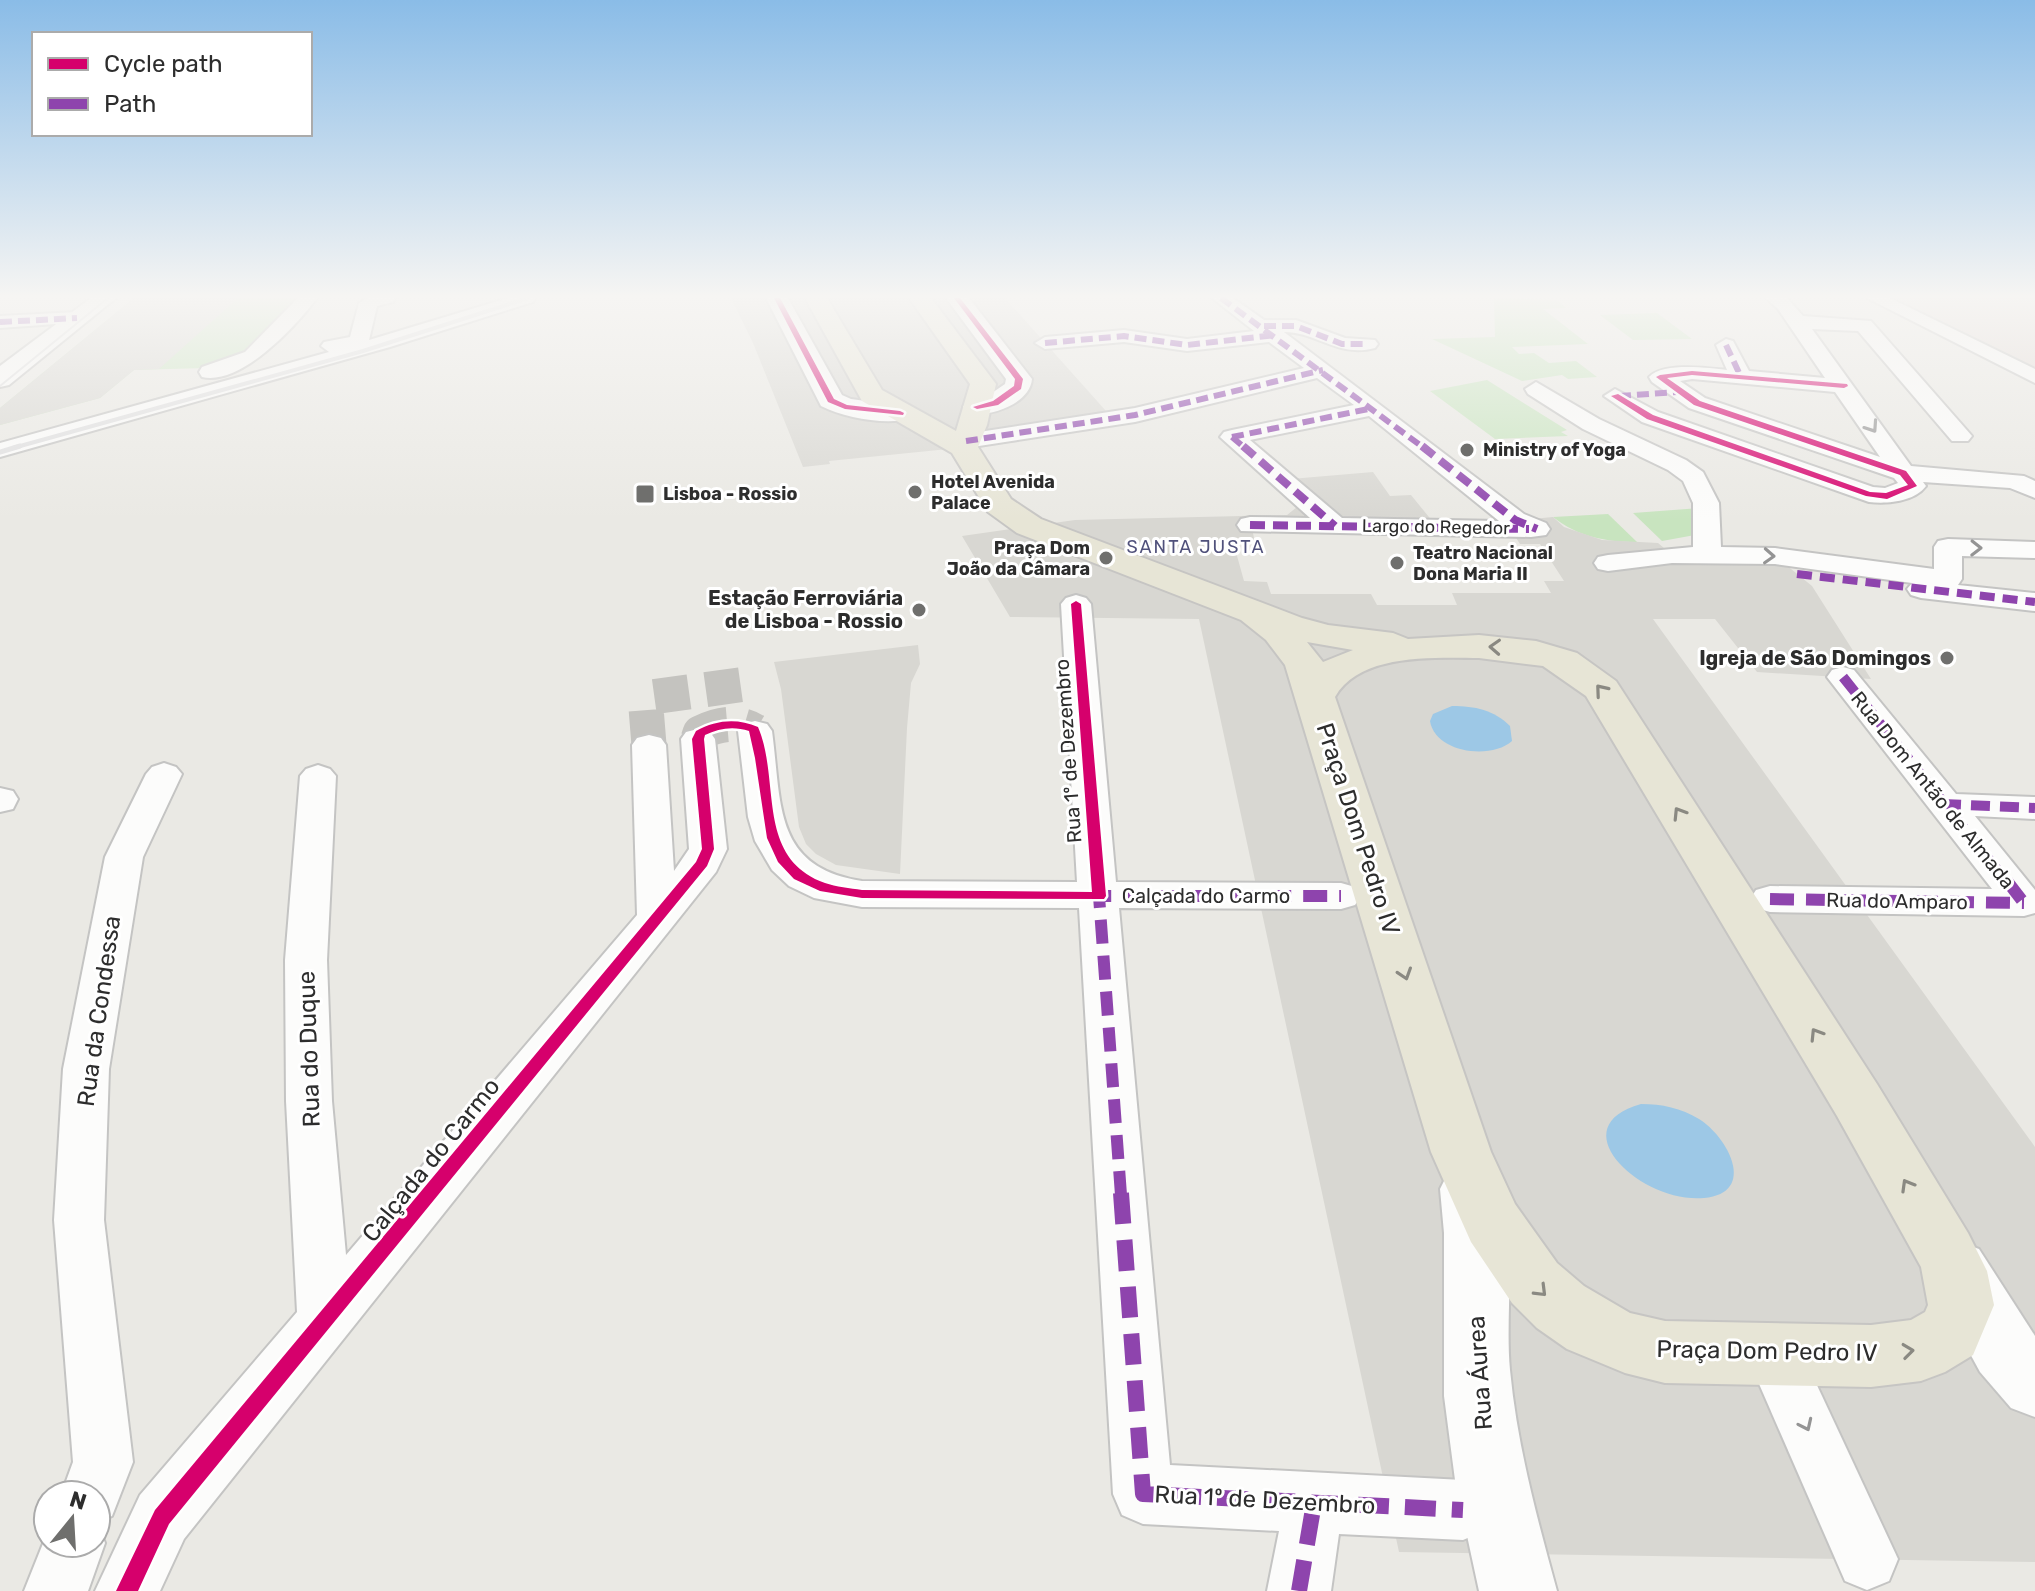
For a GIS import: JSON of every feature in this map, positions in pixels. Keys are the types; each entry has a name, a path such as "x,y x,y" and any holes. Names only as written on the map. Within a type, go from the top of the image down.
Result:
{"main road":[{"path":"859,372 872,395 900,413 964,444 1004,510 1047,534 1254,613 1326,636 1379,643 1448,646"},
{"path":"964,444 983,384 974,372"},
{"path":"900,413 977,407"},
{"path":"1254,613 1297,651 1316,696"},
{"name":"Praça Dom Pedro IV","path":"1448,646 1508,647 1555,658 1580,671 1602,689 1857,1100 1946,1252 1955,1271 1961,1305 1949,1333 1921,1350 1871,1356 1665,1352 1610,1337 1583,1324 1554,1304 1512,1258 1476,1191 1461,1152 1316,696 1331,674 1346,665 1365,659 1448,646"}],"street":[{"path":"0,381 22,372"},
{"path":"0,430 201,372"},
{"path":"0,450 280,372"},
{"path":"816,372 831,400 845,407 900,413"},
{"path":"977,407 1009,395 1018,387 1019,379 1014,372"},
{"path":"964,444 1135,415 1314,372"},
{"path":"1326,372 1373,408"},
{"path":"1739,372 1741,377"},
{"path":"1678,392 1615,396 1650,417 1869,494 1887,496 1913,486 1834,372"},
{"path":"1906,372 1960,436"},
{"path":"1925,394 1687,373 1660,377 1697,403 1903,473 2015,481 2035,490"},
{"path":"1536,389 1591,424 1694,477 1706,503 1707,555"},
{"name":"Largo do Regedor","path":"1250,525 1537,529 1515,520 1373,408 1232,437 1335,526"},
{"path":"1608,563 1644,556 1775,556 1948,579 1948,547 2035,550"},
{"path":"1797,574 2035,602"},
{"name":"Rua 1º de Dezembro","path":"1076,604 1143,1494 1463,1510"},
{"name":"Rua Dom Antão de Almada","path":"1843,677 2024,903"},
{"name":"Calçada do Carmo","path":"755,731 771,842 785,863 816,885 830,890 862,894 1341,896"},
{"name":"Calçada do Carmo","path":"127,1591 162,1517 702,863 708,849 698,739"},
{"path":"649,745 657,916"},
{"name":"Rua da Condessa","path":"97,1479 103,1462 79,1220 86,1069 124,857 164,774"},
{"name":"Rua do Duque","path":"318,776 306,960 309,1101 325,1323"},
{"path":"1942,804 2035,808"},
{"name":"Rua do Amparo","path":"1770,899 2024,903"},
{"name":"Rua Áurea","path":"1461,1152 1475,1226 1474,1323 1480,1418 1518,1591"},
{"name":"Praça Dom Pedro IV","path":"1946,1252 2004,1350 2035,1385"},
{"path":"1774,1354 1867,1559"},
{"path":"1299,1591 1314,1503"},
{"path":"56,1591 68,1559"}],"green space":[{"path":"44,372 131,372 100,398 0,425 0,408"},
{"path":"1503,372 1591,372 1597,377 1568,379 1562,375 1522,381"},
{"path":"1487,380 1567,430 1561,432 1568,436 1495,439 1430,391"},
{"path":"1700,508 1695,535 1662,541 1633,513"},
{"path":"1608,514 1637,542 1593,537 1553,517"}],"shaded area":[{"path":"44,372 131,372 100,398 0,425 0,408"},
{"path":"765,372 1071,372 1106,411 1011,430 1019,442 829,461 830,464 803,467"},
{"path":"1373,472 1390,496 1411,495 1433,522 1499,522 1553,517 1564,527 1602,540 1658,543 1682,563 1780,560 1812,586 1871,679 1757,672 1715,619 1653,619 2035,1147 2035,1562 1399,1552 1199,619 1010,617 962,536 1075,520 1287,515 1297,507 1268,481","holes":["1253,533 1513,533 1520,544 1540,544 1564,581 1544,581 1551,593 1452,593 1457,605 1377,605 1371,594 1271,594 1267,582 1244,581 1234,545 1255,544"]},
{"path":"918,645 920,664 911,683 907,728 900,874 836,865 816,854 806,844 799,827 781,689 774,662"}],"water":[{"path":"1452,706 1476,708 1497,716 1510,726 1512,741 1503,747 1478,751 1465,750 1442,740 1434,732 1430,721 1433,714"},
{"path":"1641,1104 1678,1109 1710,1127 1720,1138 1733,1163 1734,1176 1730,1186 1720,1194 1704,1198 1680,1197 1656,1189 1618,1162 1608,1145 1607,1129 1617,1115"}],"tunnel":[{"path":"649,745 646,708 652,697 746,684"},
{"path":"698,739 700,733 728,724 755,731"}],"tram line":[{"path":"0,386 17,372"}],"railway":[{"path":"17,447 286,372"},
{"path":"0,452 17,447"},
{"path":"13,448 17,447"}],"marked path":[{"path":"966,441 1135,415 1314,372"},
{"path":"1324,372 1515,520 1537,529"},
{"path":"1739,372 1741,377"},
{"path":"1619,396 1678,392"},
{"path":"1232,437 1373,408"},
{"path":"1232,437 1335,526"},
{"path":"1250,525 1529,529"},
{"path":"1797,574 2035,602"},
{"path":"1843,677 2024,903"},
{"path":"1942,804 2035,808"},
{"path":"1341,896 1099,896 1143,1494 1463,1510"},
{"path":"1770,899 2024,903"},
{"path":"1299,1591 1314,1503"}],"cycle path":[{"path":"816,372 831,400 845,407 900,413"},
{"path":"977,407 995,403 1018,387 1019,379 1014,372"},
{"path":"1615,396 1650,417 1869,494 1887,496 1913,486 1903,473 1697,403 1660,377 1692,373 1844,386"},
{"path":"127,1591 162,1517 702,863 708,849 698,739 700,733 727,725 754,729 773,838 782,860 799,876 824,888 862,894 1099,896 1076,604"}],"place":[{"name":"Ministry of Yoga","path":"1467,450"},
{"name":"Hotel Avenida Palace","path":"915,492"},
{"name":"Lisboa - Rossio","path":"645,494"},
{"name":"Praça Dom João da Câmara","path":"1106,558"},
{"name":"Teatro Nacional Dona Maria II","path":"1397,563"},
{"name":"Estação Ferroviária de Lisboa - Rossio","path":"919,610"},
{"name":"Igreja de São Domingos","path":"1947,658"}],"district":[{"name":"SANTA JUSTA","path":"1196,547"}]}
